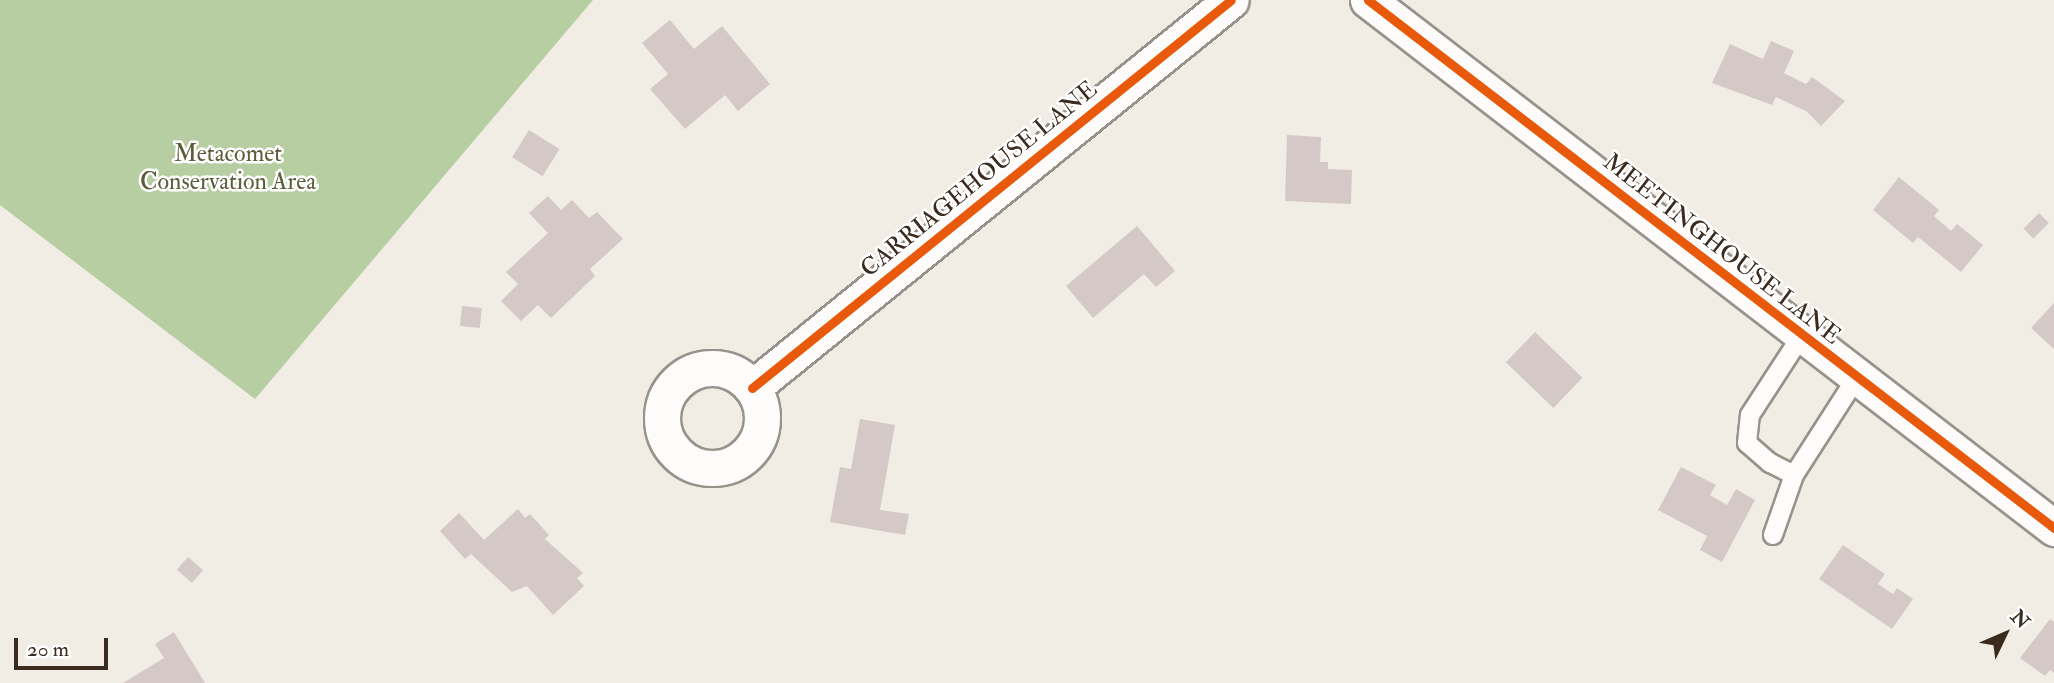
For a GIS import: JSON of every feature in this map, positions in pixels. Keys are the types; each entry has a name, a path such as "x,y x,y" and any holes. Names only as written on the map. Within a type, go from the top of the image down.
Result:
{"street":[{"name":"CARRIAGEHOUSE LANE","path":"752,388 1231,0"},
{"name":"MEETINGHOUSE LANE","path":"1368,0 2054,528"}],"lane":[{"path":"1794,475 1770,463 1747,443 1750,415 1802,335"},
{"path":"1773,535 1794,475 1857,377"}],"green space":[{"name":"Metacomet Conservation Area","path":"0,0 593,0 255,399 0,205"}],"building":[{"path":"670,20 694,49 722,26 770,84 738,111 725,95 685,129 650,89 668,74 642,43"},
{"path":"1771,41 1794,51 1784,73 1806,84 1812,77 1845,101 1821,126 1806,111 1776,97 1772,105 1712,83 1730,44 1763,59"},
{"path":"529,130 560,149 543,176 512,157"},
{"path":"1287,135 1321,137 1320,162 1328,162 1328,169 1352,170 1351,204 1285,201"},
{"path":"1899,177 1939,210 1934,216 1951,231 1957,224 1983,245 1961,272 1918,237 1913,243 1873,210"},
{"path":"548,196 561,210 572,200 589,218 597,212 623,239 590,269 595,276 551,318 538,305 521,321 501,301 518,284 506,272 548,233 529,213"},
{"path":"2039,213 2049,223 2033,238 2023,229"},
{"path":"1137,226 1175,271 1156,287 1144,274 1093,318 1066,286"},
{"path":"2054,303 2054,349 2031,328"},
{"path":"462,306 482,308 480,328 460,326"},
{"path":"1535,332 1582,378 1553,408 1506,362"},
{"path":"860,419 895,425 880,510 909,514 905,535 830,522 840,467 851,469"},
{"path":"1681,467 1716,485 1710,495 1727,505 1736,489 1755,500 1722,562 1700,550 1707,536 1658,510"},
{"path":"518,509 525,518 530,514 549,535 545,539 583,573 577,578 584,586 553,615 527,586 512,592 471,554 465,559 440,531 459,513 484,540"},
{"path":"1843,545 1885,574 1878,584 1893,594 1897,588 1913,599 1892,629 1819,579"},
{"path":"188,557 203,570 192,583 177,570"},
{"path":"2050,619 2054,622 2054,673 2050,670 2045,676 2020,658"},
{"path":"174,632 205,683 123,683 164,658 155,644"}],"cycle path":[{"path":"752,388 1231,0"},
{"path":"1368,0 2054,528"}]}
